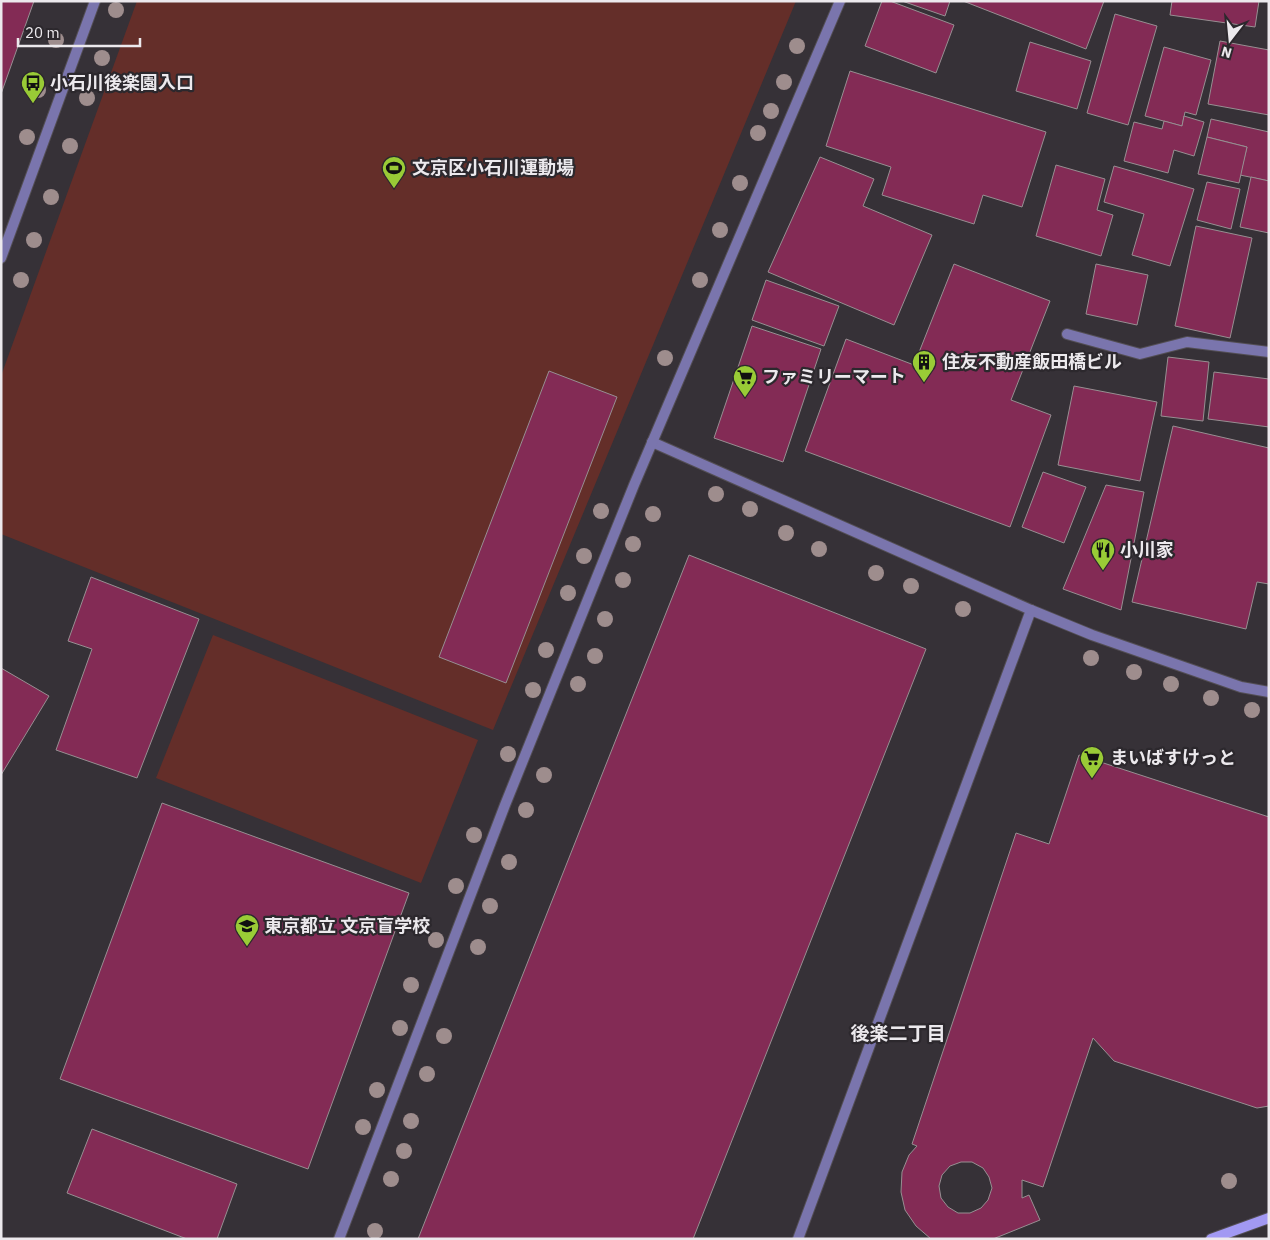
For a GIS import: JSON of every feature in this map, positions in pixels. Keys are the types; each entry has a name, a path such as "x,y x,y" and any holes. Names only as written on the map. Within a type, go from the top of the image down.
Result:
{"main road":[{"path":"1211,1239 1269,1218"}],"street":[{"path":"1,258 95,1"},
{"path":"340,1239 502,815 652,442 840,1"},
{"path":"1067,334 1140,354 1187,342 1269,352"},
{"path":"652,442 1031,610 1092,635 1241,687 1269,692"},
{"path":"798,1239 1031,610"}],"shaded area":[{"name":"文京区小石川運動場","path":"137,1 796,1 493,730 1,534 1,376"},
{"path":"213,635 478,740 421,883 156,778"}],"building":[{"path":"1,1 34,1 1,94"},
{"path":"882,1 890,1 954,25 936,73 865,46"},
{"path":"902,1 950,1 945,16"},
{"path":"963,1 1104,1 1086,49"},
{"path":"1172,1 1259,1 1255,27 1170,15"},
{"path":"1115,14 1157,26 1128,125 1087,113"},
{"path":"1220,41 1269,50 1269,115 1208,104"},
{"path":"1030,42 1091,61 1077,109 1016,91"},
{"path":"1164,47 1211,60 1196,115 1185,112 1182,126 1145,116"},
{"path":"850,71 1046,132 1022,207 983,195 974,224 882,195 891,167 826,146"},
{"path":"1184,116 1204,122 1194,156 1174,150 1168,173 1124,161 1134,122 1162,129 1164,121 1182,126"},
{"path":"1211,119 1269,132 1269,181 1240,175 1247,147 1207,137"},
{"path":"1207,137 1247,147 1239,183 1198,174"},
{"path":"820,157 874,179 863,206 932,235 894,325 768,272"},
{"path":"1056,165 1105,179 1097,210 1113,215 1101,256 1036,236"},
{"path":"1114,166 1194,189 1170,266 1132,255 1144,214 1104,202"},
{"path":"1251,177 1269,181 1269,233 1240,227"},
{"path":"1207,182 1240,189 1231,229 1197,220"},
{"path":"1196,226 1252,238 1230,338 1175,326"},
{"name":"住友不動産飯田橋ビル","path":"954,264 1050,301 1011,400 1051,415 1010,527 805,451 846,339 914,365"},
{"path":"1096,264 1148,275 1137,325 1086,314"},
{"path":"766,280 839,306 824,346 752,320"},
{"path":"752,326 821,349 783,462 714,438"},
{"path":"1168,357 1209,362 1203,421 1161,416"},
{"path":"549,371 617,397 506,683 439,657"},
{"path":"1214,372 1269,379 1269,427 1208,419"},
{"path":"1074,386 1157,402 1140,481 1058,465"},
{"path":"1173,426 1269,448 1269,584 1257,582 1246,629 1132,602"},
{"path":"1043,472 1086,487 1064,543 1022,527"},
{"path":"1106,485 1144,492 1121,610 1063,589"},
{"path":"689,555 926,649 693,1239 418,1239"},
{"path":"91,577 199,619 137,778 56,750 92,649 68,641"},
{"path":"1,668 49,696 1,775"},
{"path":"1079,755 1269,817 1269,1106 1257,1108 1114,1061 1093,1038 1043,1187 1022,1180 1022,1198 1029,1195 1040,1220 993,1239 931,1239 916,1226 905,1210 901,1192 902,1172 909,1155 917,1146 912,1144 1016,833 1049,844","holes":["961,1162 972,1162 983,1168 989,1177 992,1188 988,1200 981,1208 970,1213 958,1213 948,1207 941,1198 939,1186 942,1175 950,1166"]},
{"path":"162,803 409,893 308,1169 60,1079"},
{"path":"92,1129 237,1184 217,1239 187,1239 67,1193"}],"place":[{"name":"小石川後楽園入口","path":"33,104"},
{"name":"文京区小石川運動場","path":"394,189"},
{"name":"住友不動産飯田橋ビル","path":"924,383"},
{"name":"ファミリーマート","path":"745,398"},
{"name":"小川家","path":"1103,571"},
{"name":"まいばすけっと","path":"1092,779"},
{"name":"東京都立 文京盲学校","path":"247,947"}],"district":[{"name":"後楽二丁目","path":"898,1033"}]}
